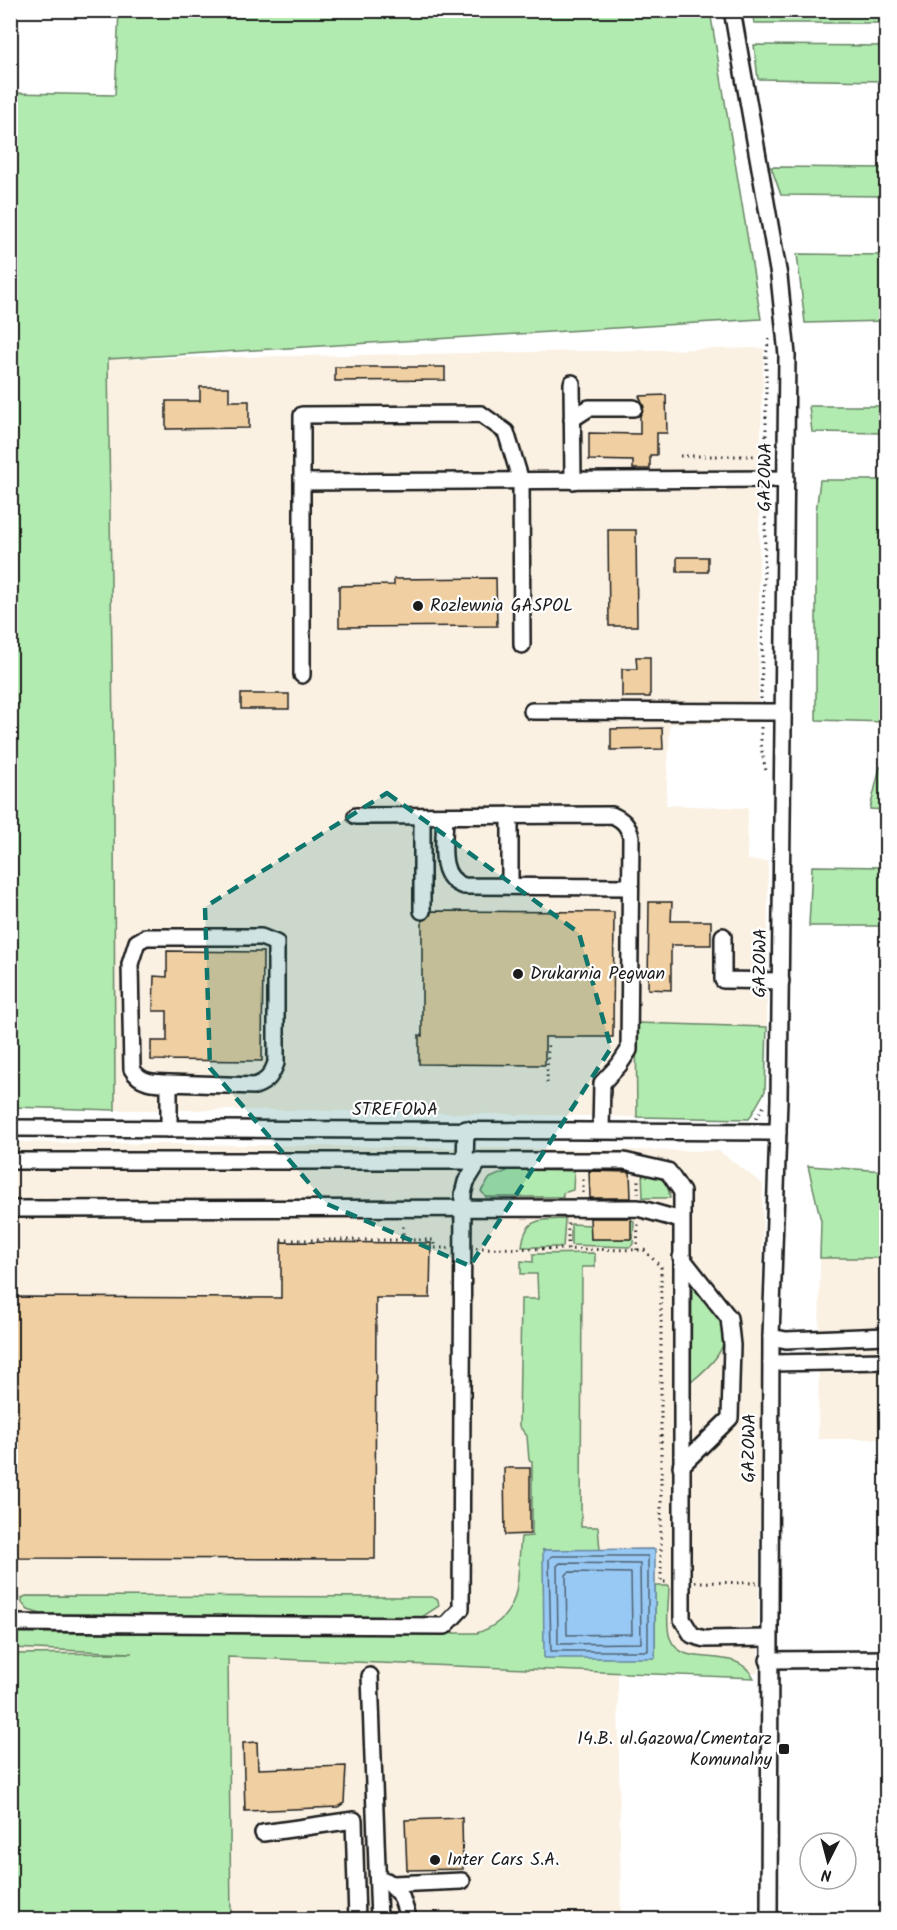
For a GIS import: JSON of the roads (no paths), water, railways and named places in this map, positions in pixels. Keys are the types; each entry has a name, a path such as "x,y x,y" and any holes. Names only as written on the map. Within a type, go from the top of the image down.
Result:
{"street":[{"name":"GAZOWA","path":"732,10 780,276 787,355 781,981 771,1337 768,1583 769,1920"},
{"path":"572,382 573,480"},
{"path":"572,419 589,408 634,408"},
{"path":"302,675 302,415 481,414 506,432 521,481 522,645"},
{"path":"303,482 786,479"},
{"path":"532,711 783,712"},
{"path":"510,815 510,886"},
{"path":"356,816 612,815 621,819 628,827 631,837 628,1050 619,1065 602,1083 601,1130"},
{"path":"422,816 422,911"},
{"path":"445,816 445,863 449,877 455,884 464,886 630,887"},
{"path":"723,936 723,980 781,981"},
{"path":"261,937 276,943 276,1064 267,1081 255,1086 169,1083 144,1080 135,1075 132,1069 130,964 137,942 146,938 261,937"},
{"path":"169,1083 169,1129"},
{"name":"STREFOWA","path":"10,1128 778,1132"},
{"path":"10,1623 445,1626 461,1609 463,1210 466,1182 472,1161 466,1130"},
{"path":"10,1161 624,1161 668,1171 682,1192 682,1619 692,1635 704,1639 768,1638"},
{"path":"10,1209 638,1208 681,1220"},
{"path":"681,1257 729,1318 732,1345 730,1418 681,1466"},
{"path":"771,1337 786,1340 886,1336"},
{"path":"771,1363 886,1361"},
{"path":"768,1660 886,1659"},
{"path":"370,1676 379,1920"},
{"path":"263,1833 354,1820 357,1920"},
{"path":"377,1874 393,1884 401,1896 409,1920"},
{"path":"393,1884 462,1881"}],"water":[{"path":"655,1549 655,1658 544,1658 543,1550"}],"place":[{"name":"Rozlewnia GASPOL","path":"418,606"},
{"name":"Drukarnia Pegwan","path":"518,974"},
{"name":"14.B. ul.Gazowa/Cmentarz Komunalny","path":"784,1749"},
{"name":"Inter Cars S.A.","path":"435,1860"}]}
